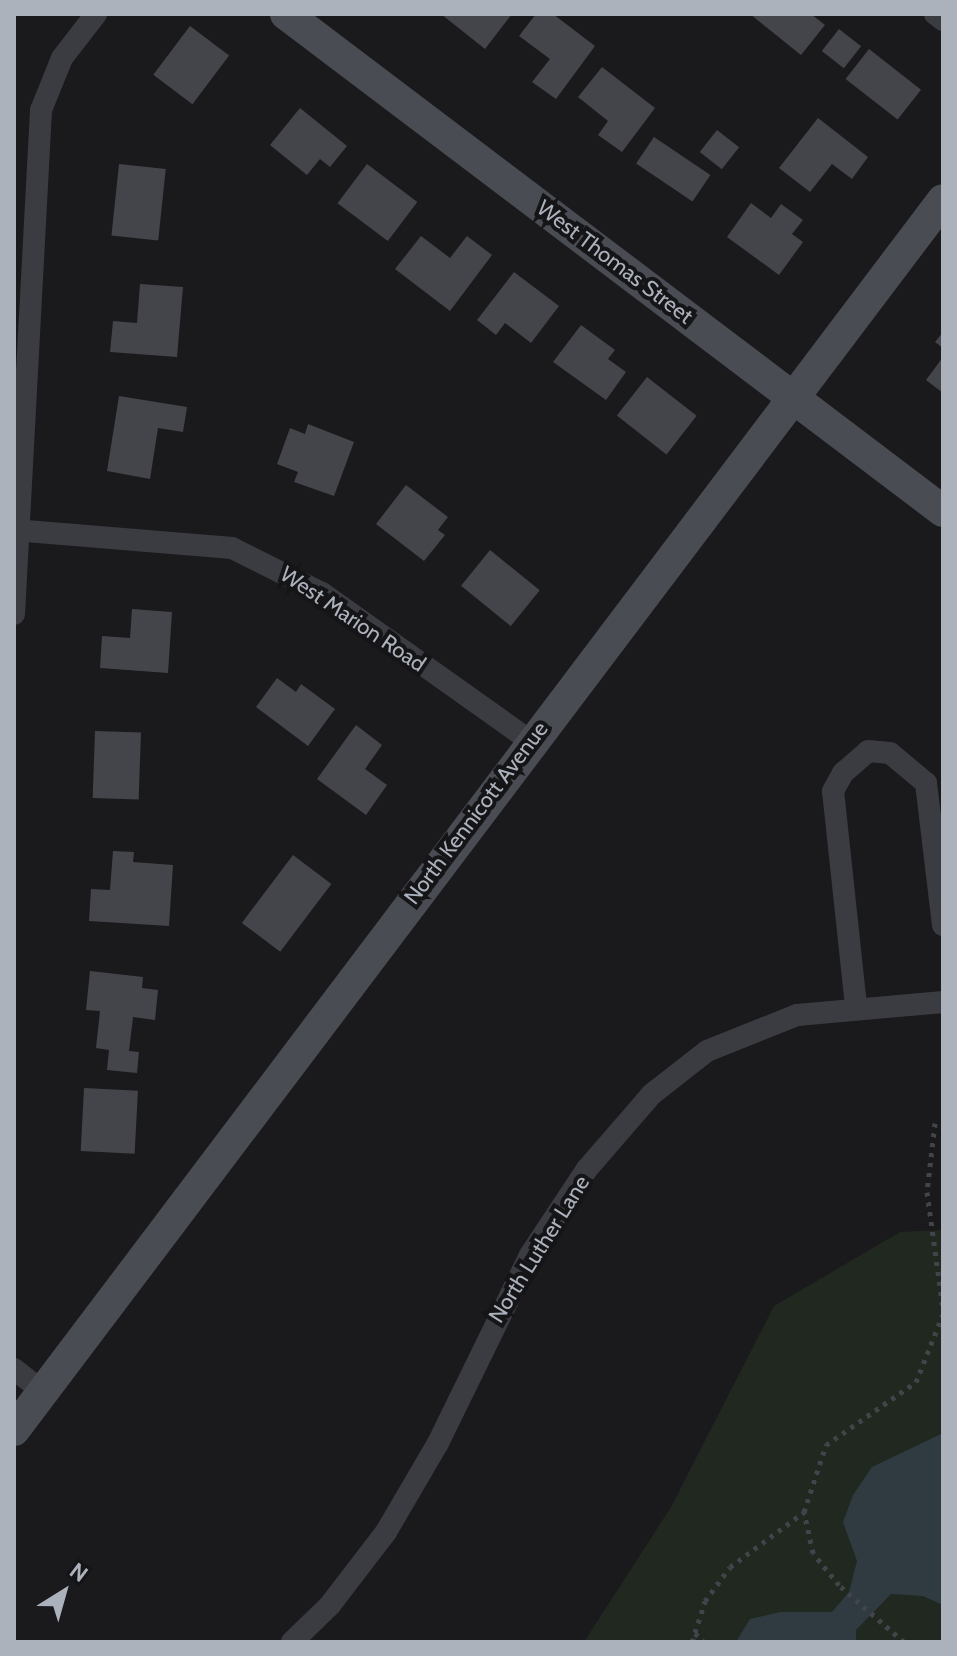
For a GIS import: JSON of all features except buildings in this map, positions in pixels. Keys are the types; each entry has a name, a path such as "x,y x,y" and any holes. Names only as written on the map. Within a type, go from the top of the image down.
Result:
{"street":[{"path":"14,614 16,530 41,110 62,58 96,14"},
{"name":"West Thomas Street","path":"286,14 943,511"},
{"path":"935,14 943,20"},
{"name":"North Kennicott Avenue","path":"14,1430 530,741 943,200"},
{"name":"West Marion Road","path":"16,530 232,548 322,593 530,741"},
{"path":"856,1006 833,791 843,773 868,751 890,753 926,783 943,925"},
{"name":"North Luther Lane","path":"292,1642 330,1605 386,1532 438,1443 509,1289 613,1135 652,1094 707,1051 797,1015 856,1006 943,1002"},
{"path":"14,1369 42,1391"}],"path":[{"path":"904,1642 839,1585 813,1553 804,1512 826,1445 916,1382 943,1312 927,1192 935,1123"},
{"path":"692,1642 705,1601 730,1567 804,1512"},
{"path":"695,1633 704,1642"}],"shaded area":[{"path":"943,1230 943,1642 584,1642 671,1507 774,1306 900,1232"},
{"path":"943,1433 943,1605 923,1596 891,1594 856,1630 856,1642 736,1642 750,1619 780,1612 832,1612 849,1592 857,1561 843,1522 853,1495 872,1467"}]}
